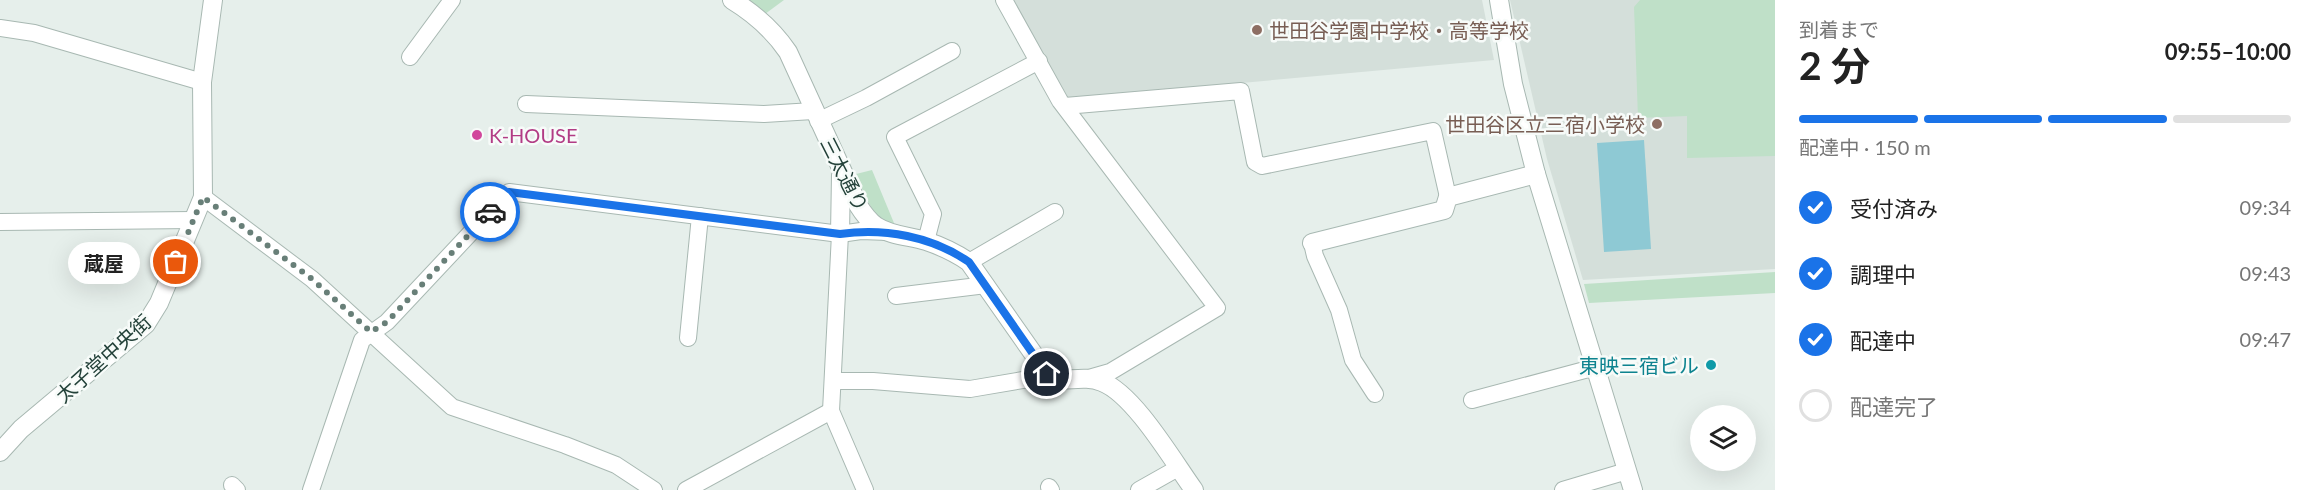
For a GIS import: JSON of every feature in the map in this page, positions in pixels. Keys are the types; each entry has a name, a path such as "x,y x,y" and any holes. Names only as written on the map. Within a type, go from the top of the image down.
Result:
{"street":[{"name":"太子堂中央街","path":"0,452 21,429 146,324 159,303 203,197 202,82 213,0"},
{"name":"三太通り","path":"732,0 765,23 788,52 858,205 867,218 877,227 888,232 926,241 950,250 969,262 1051,379"},
{"path":"1498,0 1513,84 1536,174 1633,490"},
{"path":"840,234 841,169"},
{"path":"1312,243 1444,210 1448,197 1536,174"},
{"path":"1051,379 1089,378 1115,388 1137,412 1194,490"}],"lane":[{"path":"410,57 452,0"},
{"path":"1004,0 1065,106 1217,308 1110,372 1089,378"},
{"path":"0,28 34,33 202,82"},
{"path":"526,104 816,116 866,98 952,51"},
{"path":"926,241 933,214 895,137 1039,61"},
{"path":"1065,106 1241,91 1255,162 1262,166 1433,131 1448,197"},
{"path":"311,490 362,340 387,322 509,192 840,234 861,231 888,232"},
{"path":"203,197 312,279 452,407 565,445 616,465 654,490"},
{"path":"969,262 1055,212"},
{"path":"688,338 700,216"},
{"path":"0,222 193,220"},
{"path":"840,234 831,411 865,490"},
{"path":"1312,243 1315,256 1339,310 1353,360 1375,394"},
{"path":"896,296 986,285"},
{"path":"1472,400 1596,367"},
{"path":"833,381 873,381 970,389 1029,379 1051,379"},
{"path":"686,490 831,411"},
{"path":"1139,490 1178,468"},
{"path":"1563,490 1627,471"}],"shaded area":[{"name":"世田谷学園中学校・高等学校","path":"1009,0 1482,0 1494,60 1064,99"},
{"name":"世田谷区立三宿小学校","path":"1510,0 1775,0 1775,269 1583,280 1547,159"}],"green space":[{"path":"746,0 784,0 765,14"},
{"path":"1640,0 1775,0 1775,156 1687,158 1687,116 1638,118 1634,7"},
{"path":"872,170 894,223 887,224 876,214 856,174"},
{"path":"1775,272 1775,293 1589,303 1584,284"}],"water":[{"path":"1644,140 1651,249 1604,252 1597,143"}],"way so far":[{"path":"176,262 203,197 312,279 371,332 387,322 490,212"}],"place":[{"name":"世田谷学園中学校・高等学校","path":"1257,30"},
{"name":"世田谷区立三宿小学校","path":"1657,124"},
{"name":"K-HOUSE","path":"477,135"},
{"name":"蔵屋","path":"176,262"},
{"name":"東映三宿ビル","path":"1711,365"}],"route":[{"path":"490,212 509,192 840,234 861,231 888,232 926,241 950,250 969,262 1047,374"}]}
